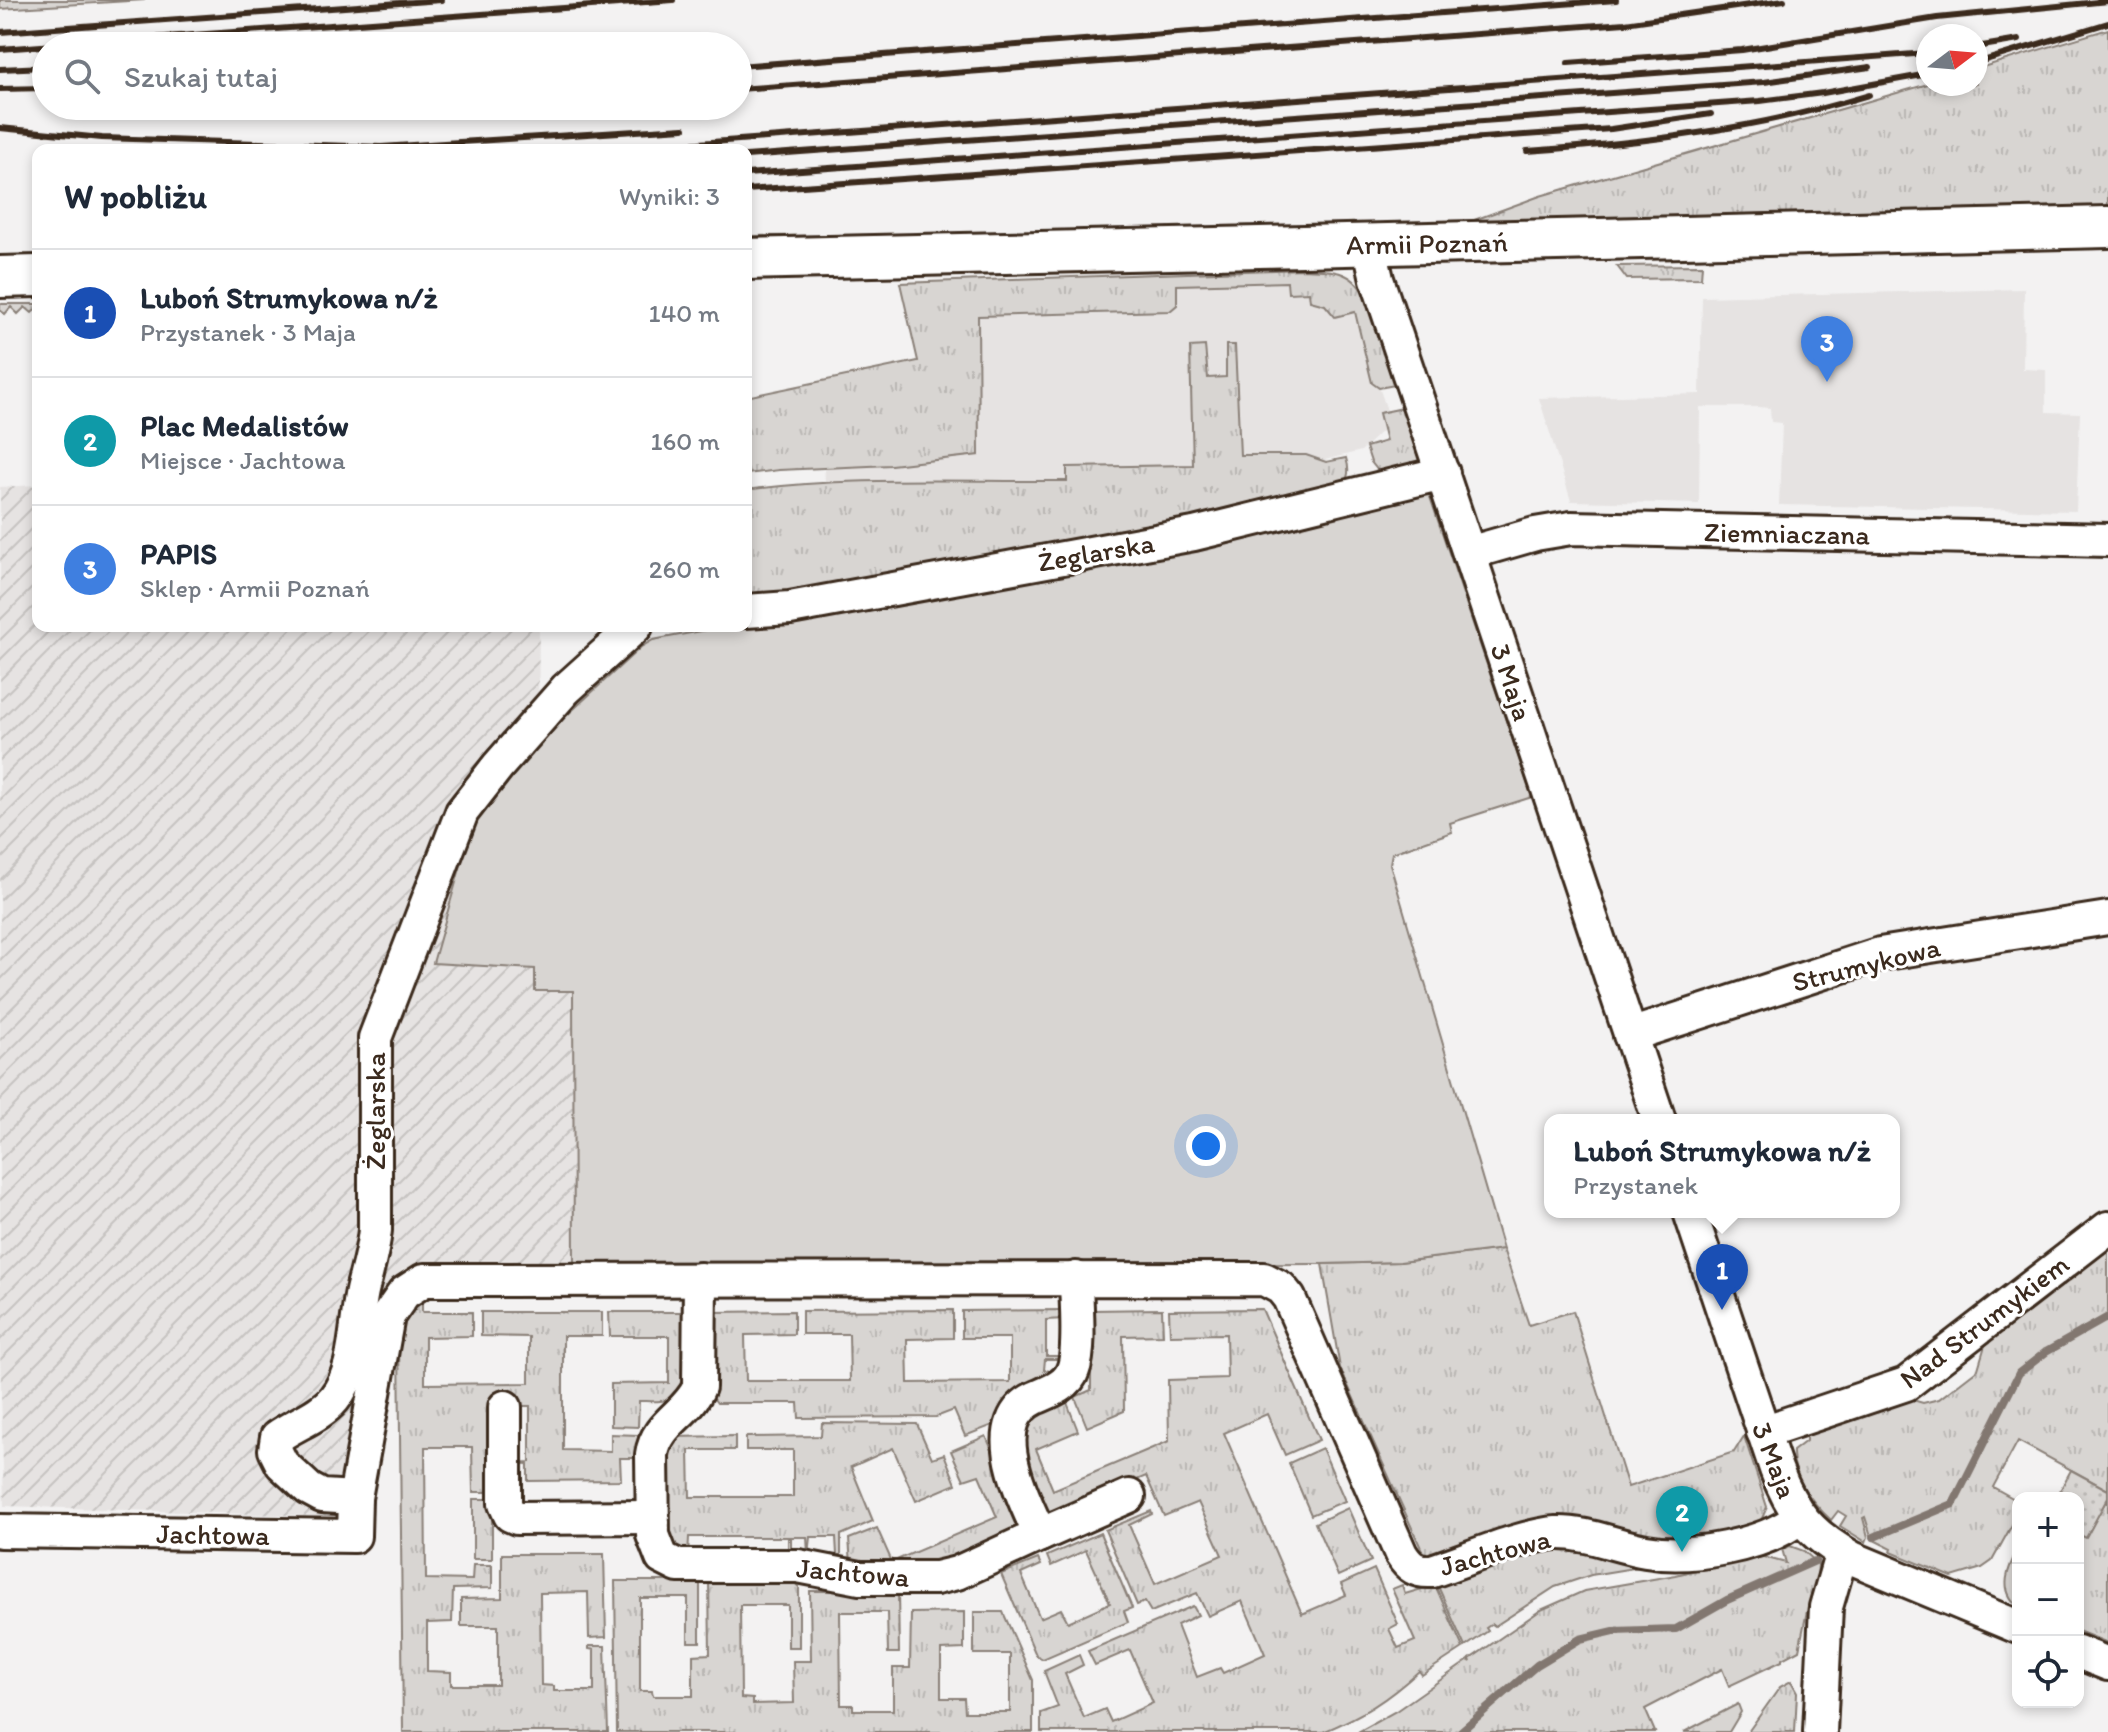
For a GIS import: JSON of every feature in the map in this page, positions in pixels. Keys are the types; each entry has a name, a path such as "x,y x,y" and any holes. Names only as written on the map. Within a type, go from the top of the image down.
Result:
{"main road":[{"name":"Armii Poznań","path":"752,259 2108,227"},
{"path":"0,277 32,276"}],"street":[{"name":"3 Maja","path":"1369,244 1377,279 1657,1114"},
{"name":"Żeglarska","path":"752,610 807,605 1194,534 1443,473"},
{"name":"Ziemniaczana","path":"1469,553 1535,534 1587,528 2108,540"},
{"name":"Żeglarska","path":"355,1498 322,1496 309,1489 282,1464 275,1450 277,1437 324,1409 335,1398 349,1366 362,1290 372,1259 375,1230 375,1038 462,812 566,689 629,632"},
{"name":"Strumykowa","path":"1630,1035 1880,954 2108,918"},
{"name":"3 Maja","path":"1692,1218 1782,1487 1799,1518 1842,1552 1880,1571 2012,1625"},
{"name":"Nad Strumykiem","path":"1763,1432 1906,1384 2108,1228"},
{"path":"1040,1535 1015,1478 1011,1430 1014,1416 1022,1404 1064,1384 1073,1371 1076,1278"},
{"name":"Jachtowa","path":"700,1279 699,1387 695,1397 667,1424 653,1444 653,1535 662,1558 678,1566 798,1566 860,1578 926,1579 947,1576 1129,1496"},
{"name":"Jachtowa","path":"0,1531 354,1536 355,1498 388,1316 398,1299 424,1280 1264,1279 1281,1288 1294,1308 1401,1554 1408,1565 1419,1572 1432,1571 1555,1533 1661,1553 1702,1551 1768,1534 1789,1526 1799,1518"},
{"path":"505,1407 505,1504 510,1515 517,1518 652,1517"},
{"path":"1820,1732 1824,1622 1831,1583 1842,1552"},
{"path":"2084,1654 2108,1664"}],"shaded area":[{"path":"1342,279 1391,422 1361,451 1140,505 827,556 822,381 919,361 900,283"},
{"path":"2024,289 2023,369 2046,370 2046,412 2080,413 2076,511 1779,505 1782,423 1771,422 1770,408 1758,407 1700,407 1699,504 1571,501 1539,398 1700,394 1702,297"},
{"path":"32,485 32,632 539,632 538,742 434,963 536,969 574,991 574,1267 403,1269 376,1297 344,1517 4,1506 0,1351 0,487"}],"green space":[{"path":"0,0 145,0 0,9"},
{"path":"2108,29 2108,209 1455,227 1540,196 1916,87 1916,96 1988,96 1988,65"},
{"path":"929,235 929,237 752,242 752,236"},
{"path":"1702,265 1701,278 1627,279 1617,266"},
{"path":"1303,269 1337,272 1356,283 1365,295 1395,385 1379,388 1372,383 1355,312 1335,317 1325,305 1310,301 1309,292 1288,293 1287,282 1177,285 1177,305 1170,311 978,316 979,455 891,465 752,473 752,396 918,361 900,283"},
{"path":"0,304 32,304 32,313 25,307 18,314 11,307 5,314 0,310"},
{"path":"1226,345 1235,345 1240,455 1306,455 1326,462 1346,458 1347,477 1339,488 752,603 752,489 866,481 1067,481 1067,467 1193,465 1190,347 1205,346 1208,378 1226,377"},
{"path":"1403,408 1422,464 1379,472 1371,462 1366,447 1386,441 1379,413"},
{"path":"1427,488 1532,797 1450,823 1452,832 1392,853 1390,864 1503,1249 1400,1262 1322,1264 574,1267 573,991 535,991 535,969 433,963 474,819 538,742 641,647 653,640 696,632 752,632 752,625"},
{"path":"1503,1249 1529,1325 1573,1311 1628,1487 1734,1452 1744,1436 1767,1507 1760,1523 1707,1537 1425,1557 1340,1368 1322,1264 1400,1262"},
{"path":"2108,1251 2108,1490 2018,1441 1993,1487 2012,1498 2012,1525 1992,1561 1982,1568 1952,1577 1891,1552 1892,1549 1872,1539 1865,1517 1866,1542 1840,1526 1846,1516 1838,1511 1831,1520 1817,1506 1804,1489 1794,1461 1793,1451 1806,1441 1806,1435 1869,1415 1906,1398 1923,1403 1939,1399 1978,1369 1986,1342"},
{"path":"416,1294 422,1295 422,1312 472,1312 472,1336 425,1337 425,1384 529,1383 529,1337 481,1336 481,1312 602,1312 602,1336 563,1336 563,1450 611,1451 611,1434 638,1435 638,1458 620,1458 621,1480 528,1481 528,1464 512,1463 530,1462 530,1406 492,1406 493,1492 473,1492 472,1447 425,1447 426,1579 472,1580 473,1565 492,1565 492,1588 453,1589 452,1622 427,1623 427,1671 451,1672 451,1685 498,1685 498,1626 461,1626 461,1599 502,1598 502,1554 604,1554 606,1637 589,1638 588,1592 540,1593 541,1685 554,1686 554,1691 594,1691 594,1650 589,1646 605,1646 608,1732 403,1732 399,1336"},
{"path":"1162,1309 1163,1335 1123,1336 1124,1411 1087,1427 1075,1397 1091,1390 1091,1310"},
{"path":"1262,1309 1319,1440 1285,1455 1267,1414 1224,1433 1302,1614 1346,1595 1341,1584 1374,1569 1398,1624 1389,1629 1398,1648 1415,1641 1392,1589 1402,1585 1405,1594 1435,1585 1463,1648 1422,1675 1419,1671 1374,1706 1323,1732 1041,1732 1041,1713 1058,1707 1044,1671 1079,1655 1083,1665 1065,1674 1084,1718 1105,1709 1111,1722 1153,1703 1130,1650 1095,1665 1088,1651 1193,1606 1198,1615 1177,1625 1197,1677 1220,1668 1223,1673 1265,1654 1242,1601 1208,1616 1197,1593 1151,1612 1145,1602 1137,1605 1105,1530 1151,1511 1152,1514 1129,1525 1155,1584 1222,1555 1198,1502 1164,1516 1146,1476 1048,1518 1022,1470 1022,1420 1066,1400 1078,1431 1036,1449 1053,1490 1169,1441 1168,1380 1227,1378 1226,1334 1170,1335 1169,1310"},
{"path":"953,1310 953,1338 907,1339 908,1383 1010,1382 1010,1338 962,1338 962,1311 1064,1310 1064,1319 1046,1320 1046,1356 1064,1356 1058,1367 1058,1359 1045,1359 1044,1370 1051,1371 1051,1379 1001,1422 965,1436 954,1410 936,1417 799,1418 798,1403 717,1403 714,1399 714,1312 794,1311 794,1334 745,1335 746,1381 850,1381 849,1334 802,1334 802,1311"},
{"path":"609,1312 684,1312 685,1368 681,1389 669,1399 639,1401 638,1427 611,1426 611,1384 669,1383 669,1336 610,1336"},
{"path":"822,1423 917,1424 932,1458 944,1454 956,1484 916,1501 893,1448 851,1467 873,1521 841,1535 841,1555 837,1555 836,1537 810,1537 808,1555 807,1537 791,1537 791,1555 788,1555 788,1537 689,1537 688,1557 679,1555 663,1535 668,1437 735,1436 735,1450 689,1450 690,1497 793,1497 793,1450 746,1450 746,1437 821,1436"},
{"path":"986,1436 1021,1517 1021,1528 940,1567 851,1563 849,1539 877,1528 892,1562 997,1517 979,1475 964,1480 951,1451"},
{"path":"1322,1448 1345,1501 1311,1515 1289,1463"},
{"path":"2071,1470 2108,1490 2108,1497 2086,1538 2084,1492 2059,1492"},
{"path":"2108,1497 2108,1643 2084,1633 2086,1537"},
{"path":"473,1499 492,1499 492,1559 473,1559"},
{"path":"1348,1508 1371,1561 1338,1576 1315,1523"},
{"path":"1100,1533 1132,1608 1124,1611 1128,1622 1043,1659 1036,1655 1001,1574 1038,1559 1041,1565 1021,1574 1040,1618 1061,1609 1068,1622 1110,1603 1086,1550 1051,1566 1047,1556"},
{"path":"1790,1546 1804,1551 1818,1564 1817,1579 1821,1580 1817,1601 1808,1606 1799,1650 1729,1686 1722,1669 1645,1709 1655,1732 1358,1732 1396,1711 1469,1660 1471,1662 1470,1659 1541,1610 1584,1591 1676,1575 1756,1555 1786,1563 1782,1549"},
{"path":"1561,1547 1658,1564 1591,1575 1555,1587 1495,1626 1492,1624 1486,1628 1488,1631 1465,1647 1437,1584 1523,1553"},
{"path":"2012,1562 2012,1600 2007,1586"},
{"path":"709,1580 791,1580 799,1587 799,1647 788,1647 788,1605 740,1605 741,1698 753,1699 753,1704 794,1703 793,1661 811,1661 810,1591 898,1591 899,1653 888,1653 887,1612 840,1612 841,1705 853,1705 853,1710 893,1710 893,1668 910,1668 911,1613 964,1612 964,1649 941,1650 941,1698 964,1698 965,1712 1010,1712 1010,1654 974,1654 974,1612 1003,1612 1033,1680 1033,1732 617,1732 615,1581 700,1581 700,1642 688,1642 688,1598 640,1598 640,1691 652,1691 653,1696 693,1696 693,1655 710,1654"},
{"path":"1791,1681 1797,1692 1795,1732 1748,1732 1780,1687"},
{"path":"1738,1704 1741,1712 1729,1732 1684,1732"}],"waterway":[{"path":"1874,1537 1953,1504 2019,1373 2046,1352 2108,1317"},
{"path":"1460,1732 1537,1665 1580,1639 1614,1631 1676,1629 1727,1600 1815,1561"}],"railway":[{"path":"0,32 441,0"},
{"path":"233,32 673,0"},
{"path":"752,65 1616,0"},
{"path":"752,88 1625,23 1784,0"},
{"path":"1568,63 1742,50 1937,18 2108,1"},
{"path":"1988,59 2108,23"},
{"path":"1988,45 2019,40"},
{"path":"0,49 32,47"},
{"path":"685,144 1916,54"},
{"path":"752,156 1764,82 1870,67"},
{"path":"0,69 32,68"},
{"path":"752,174 1760,101 1916,76"},
{"path":"0,89 32,88"},
{"path":"1527,151 1700,133 1785,117 1869,95"},
{"path":"752,190 1611,129 1711,114"},
{"path":"0,128 102,138 288,144"},
{"path":"429,144 684,128"}],"place":[{"name":"PAPIS","path":"1827,382"},
{"name":"Luboń Strumykowa n/ż","path":"1722,1310"},
{"name":"Plac Medalistów","path":"1682,1552"}]}
